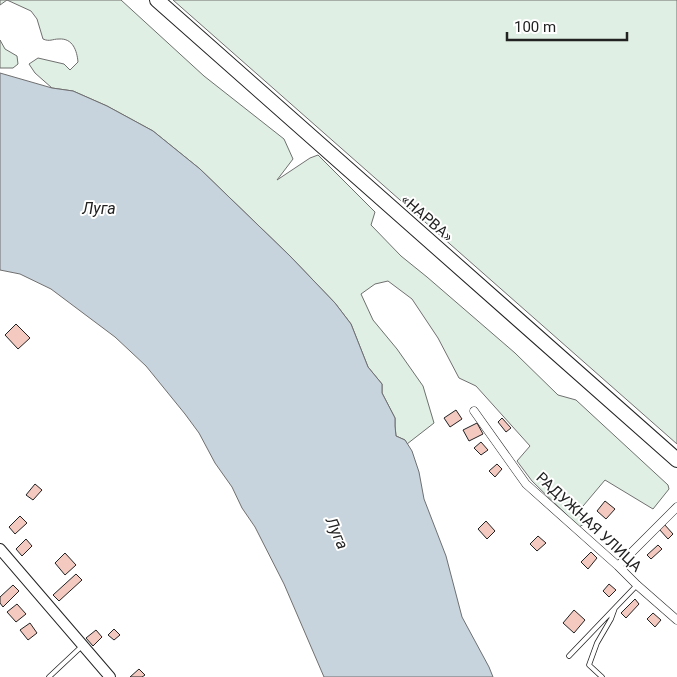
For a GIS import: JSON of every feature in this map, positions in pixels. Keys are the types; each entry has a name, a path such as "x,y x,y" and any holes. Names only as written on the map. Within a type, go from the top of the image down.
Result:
{"highway":[{"name":"«НАРВА»","path":"157,0 677,460"}],"street":[{"name":"РАДУЖНАЯ УЛИЦА","path":"474,411 526,484 677,620"},
{"path":"618,566 677,507"},
{"path":"0,548 110,677"}],"lane":[{"path":"569,656 637,585"},
{"path":"602,677 589,665 597,643 611,619 615,607"},
{"path":"49,677 83,645"}],"green space":[{"path":"0,0 7,0 0,5"},
{"path":"7,0 121,0 204,76 284,139 293,159 277,180 310,158 318,155 375,212 371,225 401,256 515,353 558,395 576,400 668,485 669,489 653,509 605,480 578,512 584,524 579,527 532,481 517,461 530,446 476,386 459,378 438,338 412,299 388,281 375,284 361,294 373,320 397,349 423,386 434,423 407,444 405,440 396,436 395,418 382,393 382,384 368,367 351,324 335,303 290,256 200,169 153,131 107,106 73,91 52,88 35,73 29,64 38,58 64,64 70,70 78,62 77,54 71,43 64,39 43,39 37,19 31,11"},
{"path":"173,0 677,0 677,444"},
{"path":"0,40 5,49 17,56 18,64 13,68 0,68"}],"water":[{"name":"Луга","path":"0,73 52,88 73,91 107,106 153,131 200,169 290,256 335,303 351,324 368,367 382,384 382,393 395,418 396,436 405,440 412,451 419,472 424,499 446,556 462,617 493,677 324,677 284,584 255,527 242,508 232,487 215,463 199,433 185,414 146,366 115,337 51,289 20,274 0,270"}],"building":[{"path":"16,324 30,338 18,349 5,335"},
{"path":"456,410 462,419 450,427 444,418"},
{"path":"502,418 511,428 506,432 498,422"},
{"path":"477,423 483,434 469,441 463,430"},
{"path":"481,442 488,450 481,455 474,448"},
{"path":"497,464 502,469 495,477 489,471"},
{"path":"35,484 42,490 33,500 26,495"},
{"path":"605,501 615,509 606,519 597,511"},
{"path":"20,516 27,523 15,534 9,527"},
{"path":"486,521 495,531 487,539 478,529"},
{"path":"664,524 673,534 668,539 659,529"},
{"path":"538,536 546,543 537,551 530,544"},
{"path":"26,539 32,546 22,556 16,549"},
{"path":"658,545 662,549 651,559 647,555"},
{"path":"591,552 597,558 588,569 581,562"},
{"path":"65,553 76,565 65,575 55,563"},
{"path":"76,574 82,580 59,601 53,595"},
{"path":"609,584 616,590 609,597 603,591"},
{"path":"13,585 19,591 3,607 0,603 0,597"},
{"path":"635,599 639,604 626,618 621,613"},
{"path":"17,604 26,614 16,622 7,612"},
{"path":"574,610 585,620 574,633 563,623"},
{"path":"653,613 661,620 655,627 647,619"},
{"path":"30,623 37,633 28,640 20,630"},
{"path":"114,629 120,635 114,640 108,635"},
{"path":"96,630 102,637 93,646 86,638"},
{"path":"139,669 145,675 142,677 130,677"}]}
